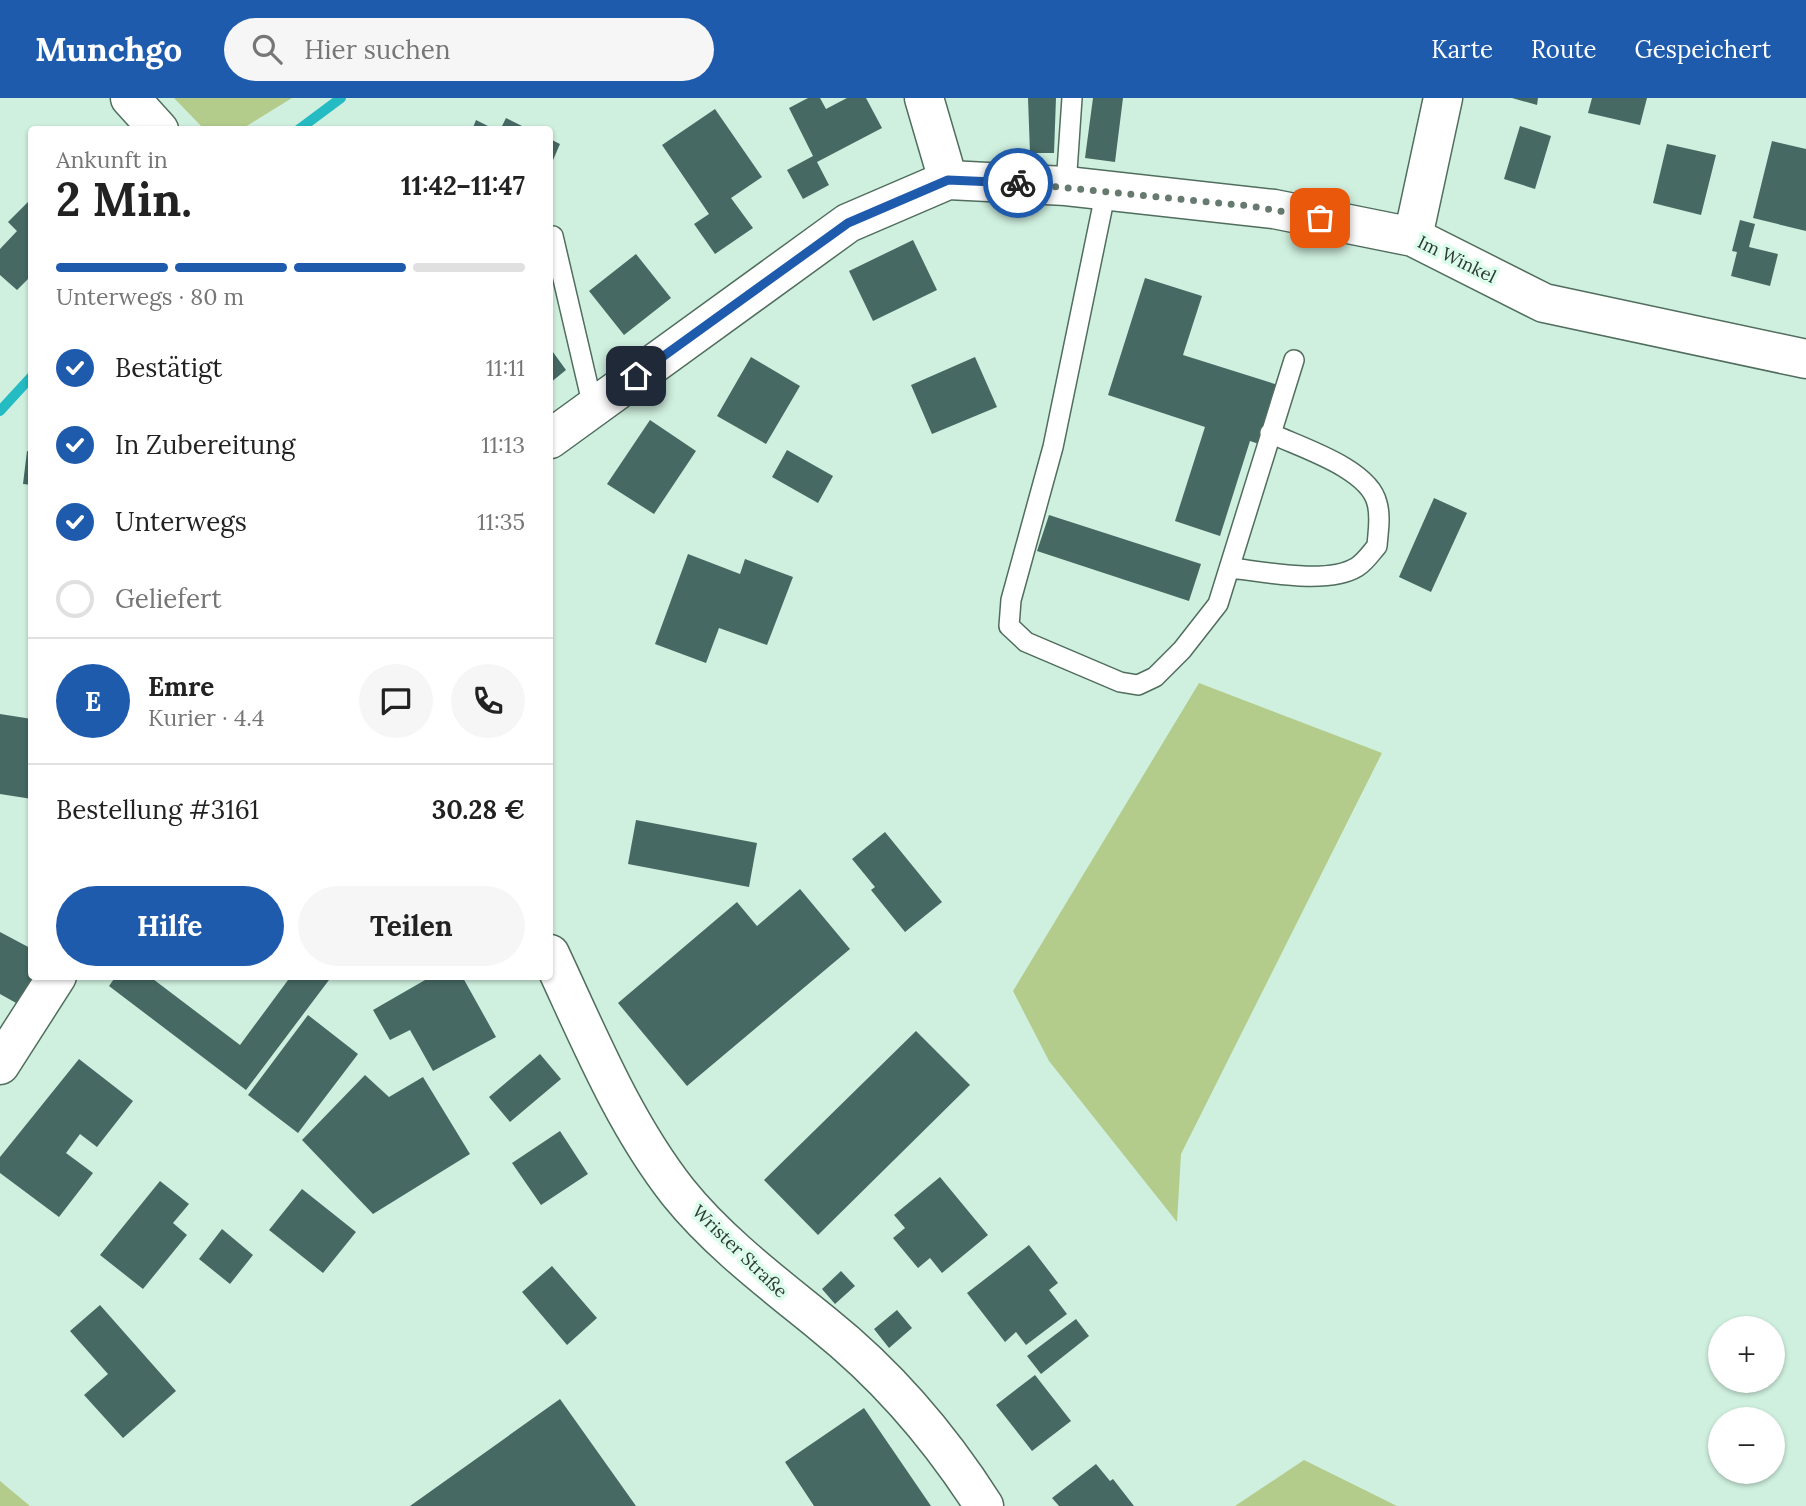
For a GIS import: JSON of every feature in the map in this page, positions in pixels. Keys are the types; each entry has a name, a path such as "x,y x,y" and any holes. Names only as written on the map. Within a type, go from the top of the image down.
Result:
{"street":[{"path":"130,98 155,126"},
{"path":"924,98 948,180"},
{"path":"1413,237 1443,98"},
{"name":"Im Winkel","path":"553,437 848,223 948,180 1066,186 1274,209 1413,237 1544,303 1806,359"},
{"name":"Wrister Straße","path":"553,960 631,1119 679,1192 783,1294 824,1324 881,1376 948,1449 984,1506"},
{"path":"0,1065 54,980"}],"lane":[{"path":"1066,186 1072,98"},
{"path":"1106,190 1053,447 1011,600 1009,626 1026,642 1119,682 1138,685 1155,677 1182,650 1218,604 1294,360"},
{"path":"553,236 593,407"},
{"path":"1231,568 1284,575 1335,575 1358,566 1377,546 1377,500 1362,482 1342,465 1270,433"}],"green space":[{"path":"174,98 292,98 247,126 201,126"},
{"path":"1199,683 1382,753 1181,1154 1177,1222 1049,1061 1013,991"},
{"path":"1304,1460 1397,1506 1235,1506"},
{"path":"0,1481 30,1506 0,1506"}],"building":[{"path":"808,98 820,98 826,109 847,98 866,98 882,128 817,162 829,185 803,199 787,170 813,156 789,108"},
{"path":"1028,98 1056,98 1054,153 1030,153"},
{"path":"1093,98 1123,98 1115,162 1085,158"},
{"path":"1512,98 1538,98 1537,105"},
{"path":"1592,98 1647,98 1640,125 1588,113"},
{"path":"715,109 762,177 731,198 753,228 715,254 694,224 709,214 662,145"},
{"path":"506,118 522,126 502,126"},
{"path":"476,120 488,126 474,126"},
{"path":"1520,126 1551,136 1535,189 1504,179"},
{"path":"553,140 560,144 553,160"},
{"path":"1772,141 1806,149 1806,231 1753,218"},
{"path":"1667,144 1716,155 1701,215 1653,203"},
{"path":"28,202 28,279 17,290 0,275 0,249 17,231 8,222"},
{"path":"1740,220 1755,224 1749,247 1778,254 1770,286 1731,276 1737,252 1732,251"},
{"path":"913,240 937,290 873,321 849,271"},
{"path":"636,254 671,298 624,335 589,291"},
{"path":"1145,278 1202,296 1183,355 1278,385 1259,444 1250,441 1220,536 1175,521 1205,427 1108,395"},
{"path":"553,352 566,370 553,381"},
{"path":"751,357 800,386 766,444 717,416"},
{"path":"975,357 997,407 932,434 911,385"},
{"path":"650,420 696,451 654,514 607,484"},
{"path":"787,450 833,476 818,503 772,477"},
{"path":"27,451 28,485 23,484"},
{"path":"1434,498 1467,513 1431,592 1399,577"},
{"path":"1049,515 1201,564 1189,601 1037,551"},
{"path":"688,554 740,574 745,559 793,577 767,645 719,628 706,663 655,644"},
{"path":"0,714 28,718 28,798 0,794"},
{"path":"636,820 757,843 749,887 628,864"},
{"path":"885,832 942,902 905,932 871,890 875,887 852,859"},
{"path":"800,889 850,949 687,1086 618,1003 737,902 757,926"},
{"path":"0,932 28,947 28,980 31,980 18,1004 0,994"},
{"path":"113,980 154,980 240,1045 288,980 329,980 246,1090 109,986"},
{"path":"425,980 464,980 496,1037 433,1071 410,1030 390,1040 373,1010"},
{"path":"308,1015 358,1054 298,1133 248,1095"},
{"path":"916,1031 970,1085 818,1235 764,1180"},
{"path":"540,1054 561,1079 510,1122 489,1097"},
{"path":"79,1059 133,1101 97,1147 80,1134 66,1153 93,1173 59,1217 0,1173 0,1157"},
{"path":"365,1075 389,1097 423,1077 470,1154 373,1214 302,1140"},
{"path":"560,1131 588,1174 541,1205 512,1163"},
{"path":"940,1177 988,1235 942,1273 930,1258 918,1268 893,1238 905,1228 894,1215"},
{"path":"160,1181 189,1204 173,1223 187,1235 143,1289 100,1255"},
{"path":"302,1189 356,1232 323,1273 269,1230"},
{"path":"222,1229 253,1255 230,1284 199,1259"},
{"path":"1029,1245 1058,1283 1049,1290 1067,1314 1026,1345 1016,1332 1005,1342 967,1293"},
{"path":"552,1266 597,1318 567,1345 522,1292"},
{"path":"841,1271 855,1286 835,1304 822,1289"},
{"path":"100,1305 176,1391 123,1438 84,1395 108,1374 70,1331"},
{"path":"897,1310 912,1328 889,1348 874,1329"},
{"path":"1076,1319 1089,1336 1041,1374 1027,1356"},
{"path":"1035,1375 1071,1421 1032,1451 996,1405"},
{"path":"560,1399 636,1506 410,1506"},
{"path":"864,1408 931,1506 814,1506 785,1462"},
{"path":"1096,1464 1110,1481 1113,1479 1134,1506 1059,1506 1052,1498"}],"waterway":[{"path":"303,126 341,98"},
{"path":"0,411 28,380"}],"way so far":[{"path":"1018,183 1250,206 1320,218"}],"route":[{"path":"636,376 848,223 948,180 1018,183"}]}
